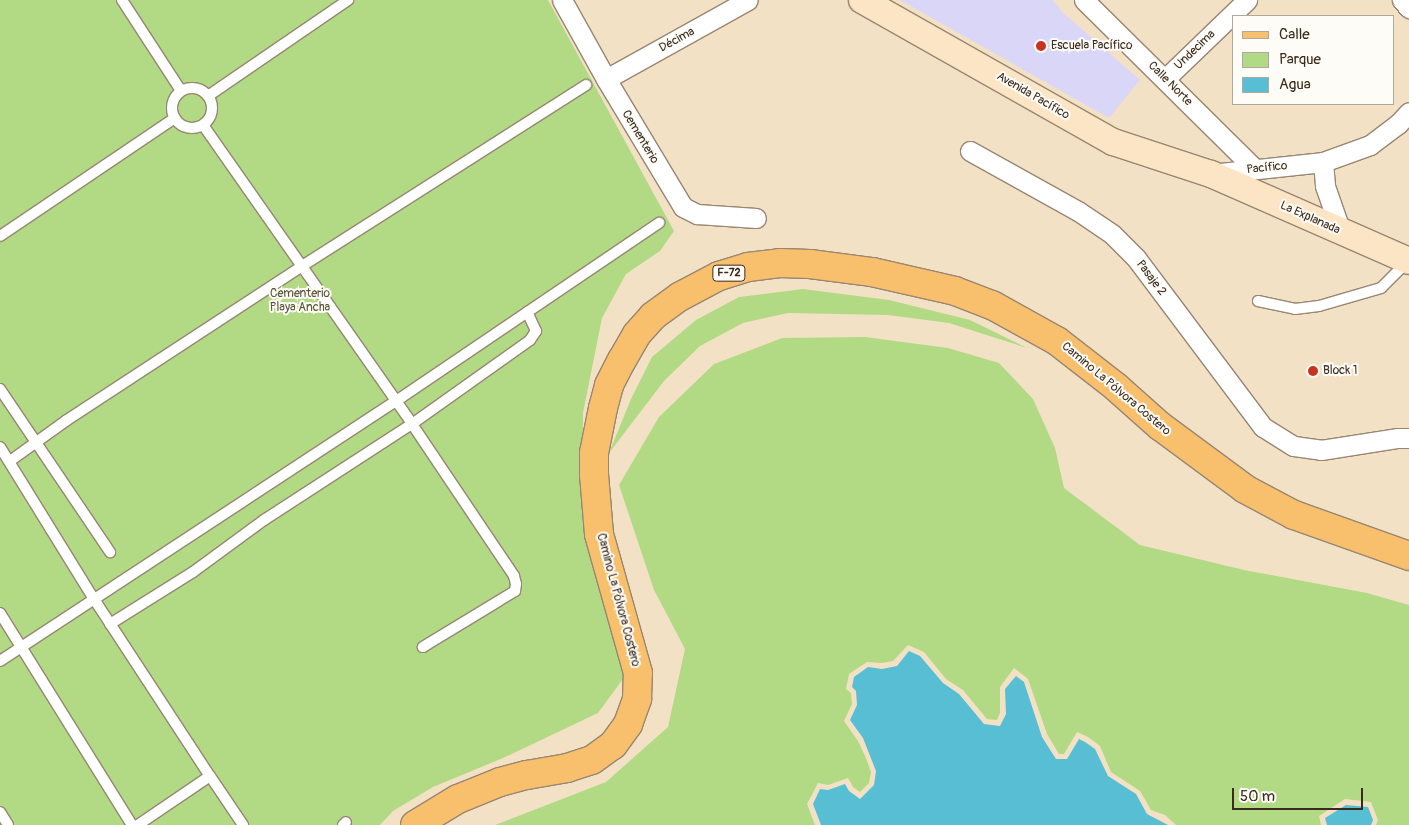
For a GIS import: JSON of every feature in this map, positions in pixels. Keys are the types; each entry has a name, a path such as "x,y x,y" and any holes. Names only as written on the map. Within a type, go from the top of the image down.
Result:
{"main road":[{"name":"Camino La Pólvora Costero","path":"415,825 458,799 500,782 568,768 592,760 613,745 628,724 637,700 638,673 600,534 594,475 594,453 609,385 637,334 653,316 681,296 719,276 748,267 780,263 810,264 872,272 955,291 992,305 1057,341 1108,381 1160,426 1245,489 1294,515 1409,556"}],"street":[{"name":"Cementerio","path":"562,0 606,79 683,207 696,214 756,218"},
{"name":"Décima","path":"606,79 748,0"},
{"name":"Avenida Pacífico","path":"863,0 1113,142 1211,174"},
{"name":"Calle Norte","path":"1084,0 1255,169"},
{"name":"Undecima","path":"1165,78 1247,0"},
{"path":"1402,0 1409,8"},
{"name":"Pacífico","path":"1211,174 1323,162 1370,145 1398,124 1409,112"},
{"name":"Pasaje 2","path":"970,151 1078,211 1112,234 1136,258 1263,427 1294,446 1321,450 1409,438"},
{"path":"1323,162 1325,186 1341,232"},
{"name":"La Explanada","path":"1211,174 1409,261"}],"lane":[{"path":"122,0 181,91"},
{"path":"208,96 348,0"},
{"path":"10,461 302,266 586,85"},
{"path":"196,88 208,96 212,111 203,125 188,127 175,118 173,103 181,91 196,88"},
{"path":"0,236 175,118"},
{"path":"203,125 412,424 514,576 515,591 423,647"},
{"path":"0,660 396,401 659,223"},
{"path":"1258,301 1295,309 1319,306 1381,288 1409,261"},
{"path":"110,624 193,572 264,520 412,424 530,340 536,331 527,312"},
{"path":"0,389 110,552"},
{"path":"0,447 110,624 243,825"},
{"path":"0,613 132,825"},
{"path":"138,825 210,776"},
{"path":"0,812 8,825"}],"shaded area":[{"name":"Escuela Pacífico","path":"900,0 1053,0 1062,12 1140,80 1109,118"}],"green space":[{"name":"Cementerio Playa Ancha","path":"0,0 548,0 674,231 660,251 626,274 602,318 583,413 582,519 602,599 616,624 618,655 628,672 598,713 503,758 433,787 393,811 380,825 0,825"},
{"path":"803,289 889,300 970,320 1027,348 949,323 888,315 788,313 743,323 700,346 664,381 609,453 631,399 652,357 696,320 739,297"},
{"path":"865,337 948,348 999,363 1033,399 1055,448 1064,488 1140,545 1244,570 1367,593 1409,605 1409,825 1376,825 1378,820 1371,802 1345,799 1319,816 1321,825 1176,825 1165,815 1151,810 1140,791 1111,772 1100,746 1088,737 1077,732 1064,754 1059,754 1047,734 1028,679 1014,668 1000,687 1000,713 997,720 987,719 963,690 946,679 924,652 908,645 893,661 882,663 867,662 849,674 846,689 851,693 852,704 844,721 858,741 866,758 871,772 869,783 860,792 853,787 848,778 828,785 818,783 807,804 815,825 495,825 606,782 668,727 685,649 654,590 619,485 659,417 714,364 782,338"}],"water":[{"path":"909,651 920,656 943,683 959,694 984,724 1000,726 1006,714 1005,689 1016,676 1024,682 1042,737 1056,759 1067,759 1079,739 1085,742 1095,749 1108,776 1136,794 1147,814 1168,825 821,825 813,804 820,789 828,790 845,784 849,791 860,799 874,785 876,771 863,738 850,720 857,705 856,691 852,687 854,677 868,667 882,669 897,666"},
{"path":"1346,805 1368,807 1373,820 1371,825 1327,825 1325,818"}],"place":[{"name":"Escuela Pacífico","path":"1041,46"},
{"name":"Block 1","path":"1313,371"}]}
